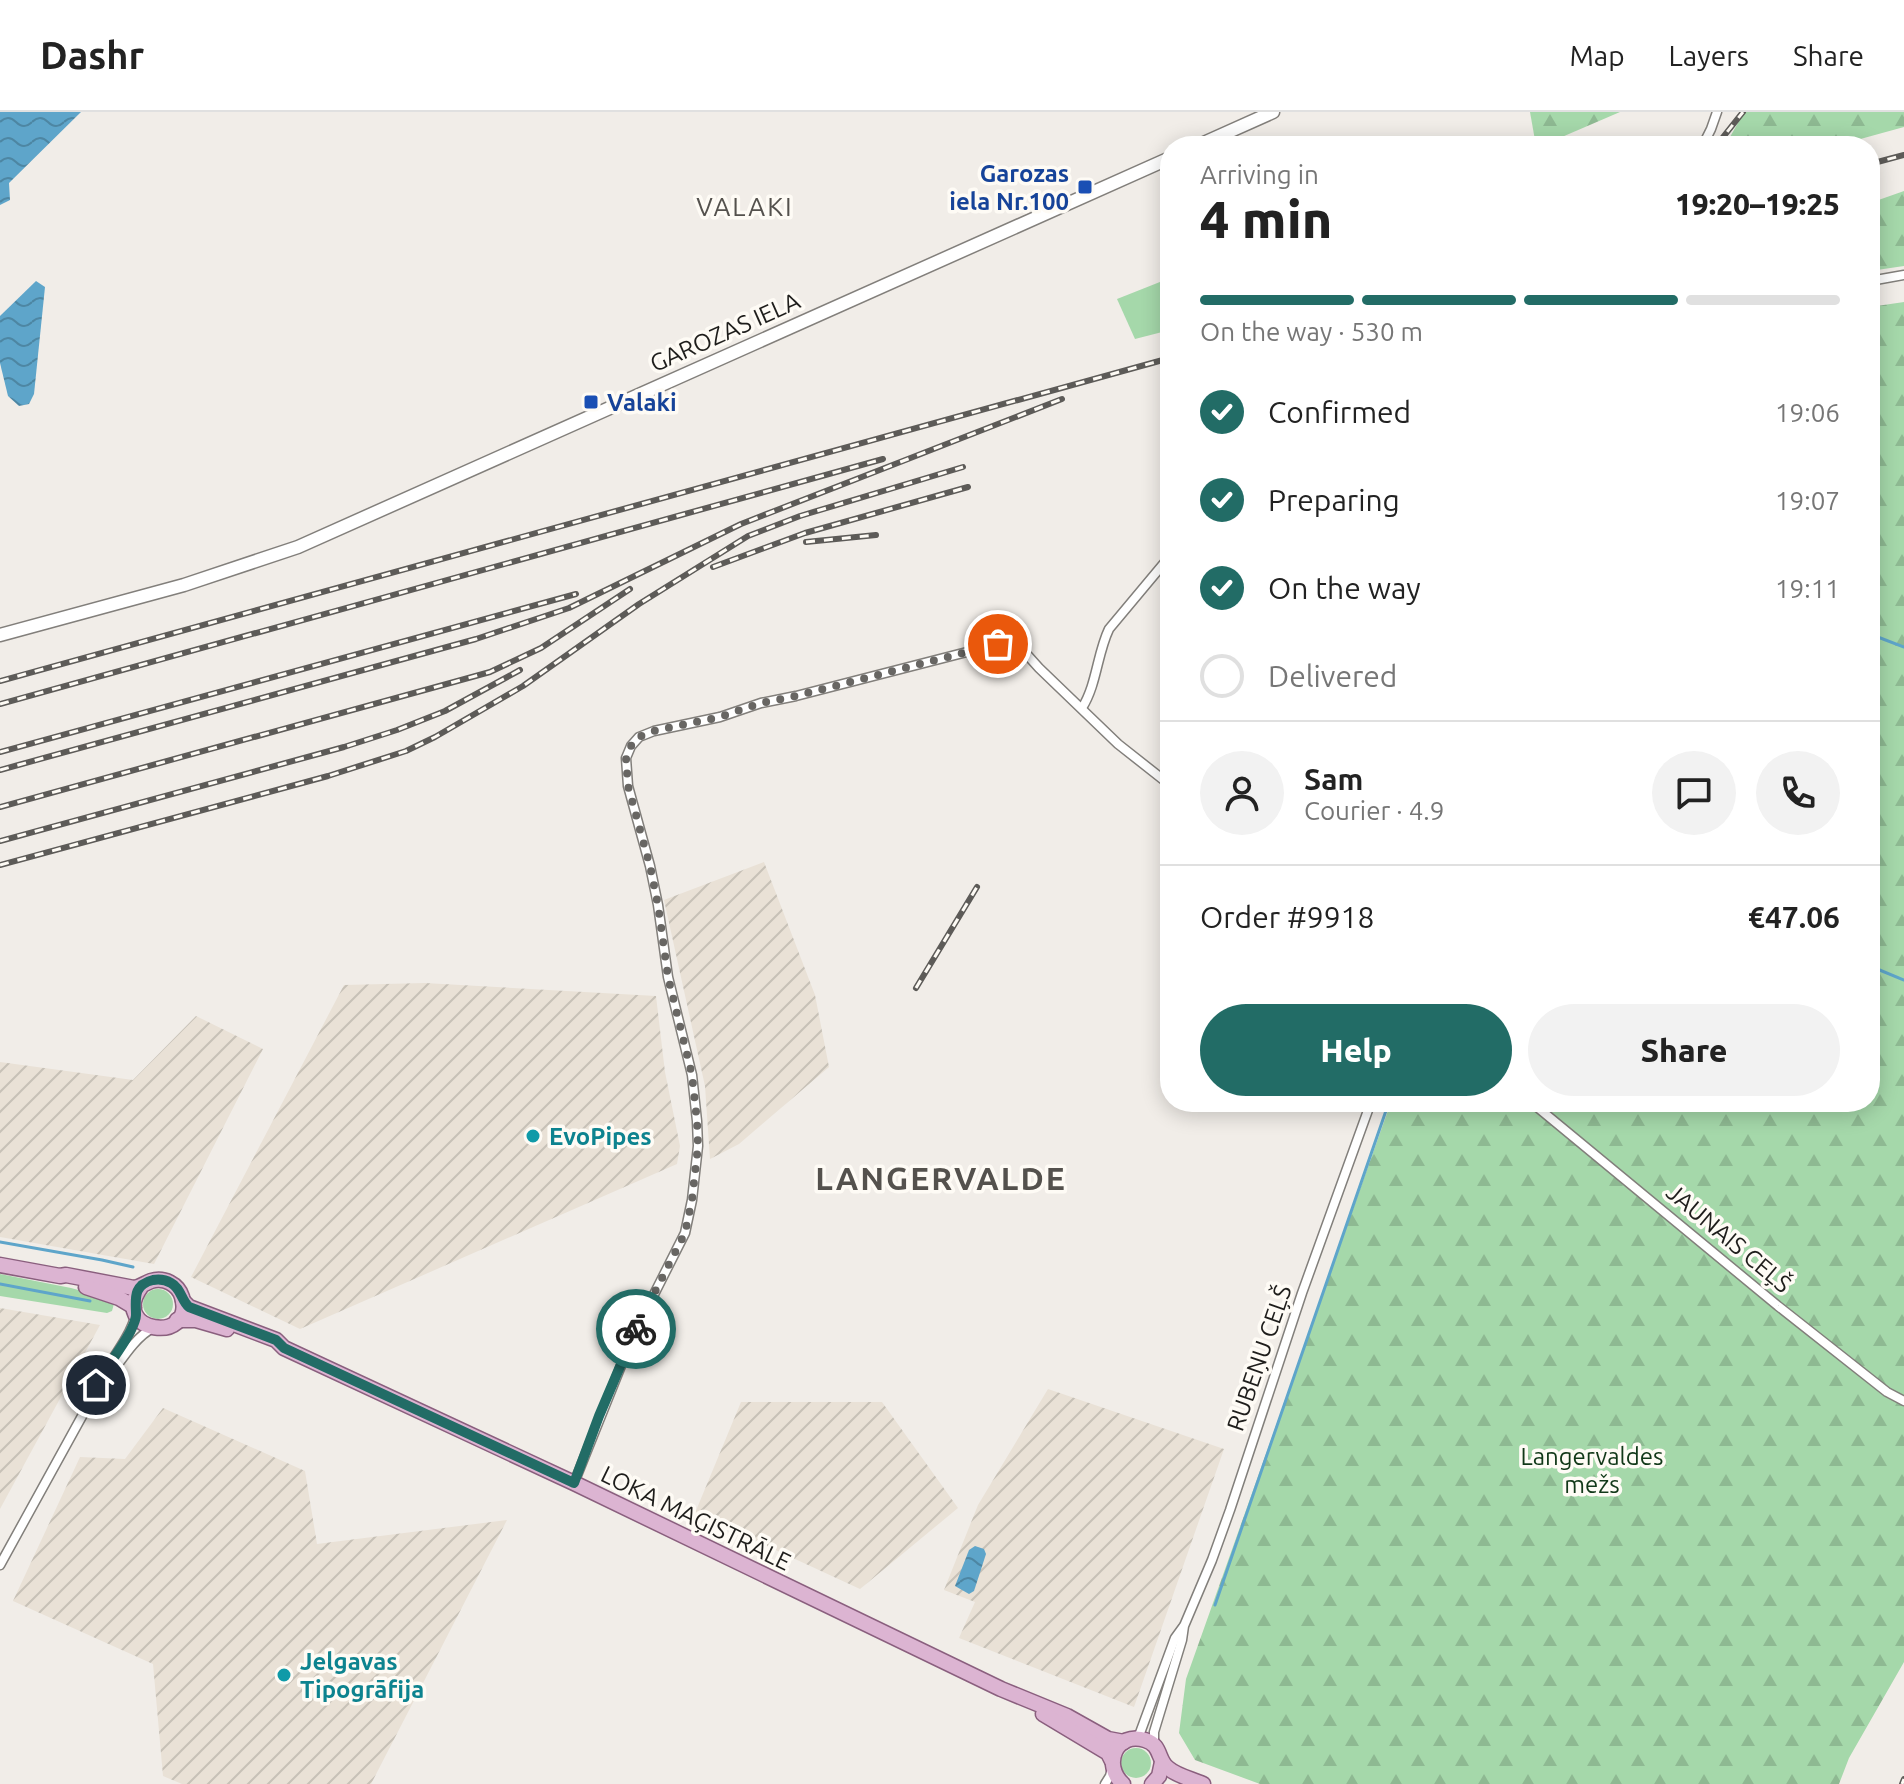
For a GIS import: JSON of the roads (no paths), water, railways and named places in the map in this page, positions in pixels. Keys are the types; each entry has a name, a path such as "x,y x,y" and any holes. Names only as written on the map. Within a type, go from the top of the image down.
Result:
{"main road":[{"path":"1219,136 1273,112"},
{"name":"GAROZAS IELA","path":"0,635 184,585 298,547 1160,162"},
{"name":"LOKA MAĢISTRĀLE","path":"0,1265 122,1287 141,1287 155,1280 170,1282 189,1307 276,1340 284,1348"},
{"name":"LOKA MAĢISTRĀLE","path":"60,1276 68,1282 119,1298 135,1310 140,1320 153,1328 166,1327 177,1320 196,1320 284,1348 574,1483 1001,1689 1067,1716 1108,1739 1149,1741 1154,1745"},
{"path":"135,1310 141,1287"},
{"path":"177,1320 183,1301"},
{"name":"LOKA MAĢISTRĀLE","path":"1001,1689 1108,1753 1117,1779 1123,1784"},
{"path":"1112,1764 1116,1750 1130,1740"},
{"path":"1153,1783 1162,1769 1161,1755 1154,1745"},
{"path":"1162,1762 1167,1768 1203,1784"},
{"path":"1153,1783 1168,1781 1178,1784"}],"street":[{"path":"1707,136 1717,112"},
{"path":"1880,279 1904,275"},
{"path":"1082,708 1109,629 1160,568"},
{"path":"574,1483 633,1336 685,1233 698,1146 692,1075 668,977 650,866 628,786 626,758 631,746 639,737 654,731 1008,643 1021,648 1118,744 1160,777"},
{"name":"RUBEŅU CEĻŠ","path":"1130,1740 1140,1733 1175,1638 1184,1626 1217,1547 1367,1112"},
{"name":"JAUNAIS CEĻŠ","path":"1543,1112 1778,1306 1887,1392 1904,1401"},
{"path":"0,1565 92,1398 96,1385 130,1333 135,1310"},
{"path":"92,1398 138,1340 153,1328"},
{"name":"RUBEŅU CEĻŠ","path":"1154,1745 1154,1732 1184,1626"},
{"path":"1105,1784 1112,1764"}],"water":[{"path":"0,112 81,112 9,183 10,200 0,205"},
{"path":"36,281 45,287 34,394 29,404 19,406 8,396 0,363 0,316"},
{"path":"975,1546 984,1549 986,1554 974,1591 969,1594 955,1586 969,1550"}],"waterway":[{"path":"1880,638 1904,647"},
{"path":"1880,970 1904,980"},
{"path":"1215,1605 1386,1112"},
{"path":"0,1242 133,1267"},
{"path":"0,1284 90,1301"}],"railway":[{"path":"1724,136 1743,112"},
{"path":"1880,161 1904,155"},
{"path":"0,681 1160,361"},
{"path":"0,770 476,639 569,608 741,524 1062,399"},
{"path":"0,704 883,459"},
{"path":"0,865 328,776 406,751 523,686 639,604 748,536 800,516 963,467"},
{"path":"713,567 805,533 968,487"},
{"path":"806,542 876,535"},
{"path":"0,807 490,672 541,648 630,589"},
{"path":"0,752 576,594"},
{"path":"0,841 397,730 445,711 520,670"},
{"path":"916,988 977,887"},
{"path":"1902,1784 1904,1779"}],"place":[{"name":"Garozas iela Nr.100","path":"1085,187"},
{"name":"Valaki","path":"591,402"},
{"name":"EvoPipes","path":"533,1136"},
{"name":"Jelgavas Tipogrāfija","path":"284,1675"}],"district":[{"name":"VALAKI","path":"745,206"},
{"name":"LANGERVALDE","path":"941,1178"}],"park label":[{"name":"Langervaldes mežs","path":"1592,1470"}]}
